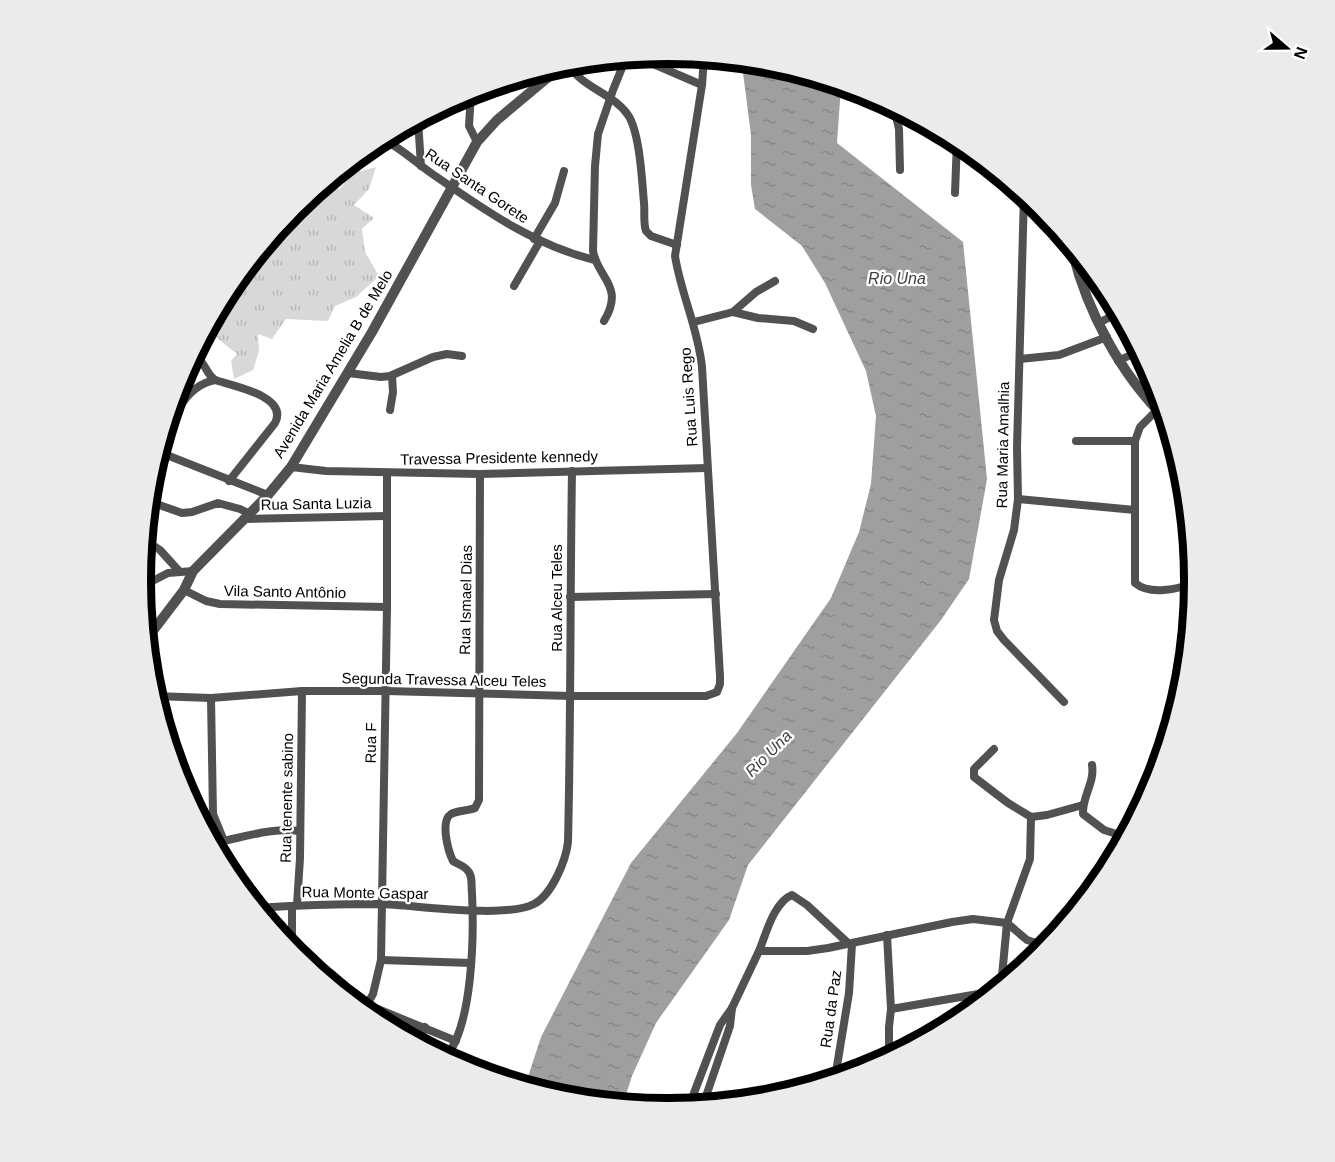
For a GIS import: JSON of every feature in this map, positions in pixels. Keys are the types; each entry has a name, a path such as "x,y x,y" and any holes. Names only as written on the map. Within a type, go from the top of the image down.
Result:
{"street":[{"path":"655,65 702,85"},
{"name":"Rua Luis Rego","path":"703,66 675,256 678,277 700,347 720,676"},
{"path":"604,321 609,313 612,298 607,279 594,260 592,241 595,166 600,127 622,67"},
{"path":"575,73 582,81 610,98 626,112 633,125 640,166 646,231 651,236 677,245"},
{"name":"Avenida Maria Amelia B de Melo","path":"153,630 184,590 193,571 268,495 291,467 377,324 477,142 497,120 546,79"},
{"path":"470,104 469,126 477,142"},
{"path":"897,120 900,170"},
{"path":"419,129 421,166"},
{"name":"Rua Santa Gorete","path":"393,145 488,213 537,240 594,260"},
{"path":"955,193 957,154"},
{"path":"514,286 555,203 564,171"},
{"name":"Rua Maria Amalhia","path":"1024,207 1017,437 1018,499 1014,531 998,588 995,626 1004,640 1064,702"},
{"path":"1078,268 1088,301 1118,361 1153,406"},
{"path":"694,322 733,312 756,292 775,281"},
{"path":"733,312 758,318 794,321 813,329"},
{"path":"1099,323 1111,316"},
{"path":"1020,359 1059,355 1107,337"},
{"path":"348,373 392,376 433,357 447,354 462,356"},
{"path":"1118,361 1132,354"},
{"path":"201,360 209,375 215,380 269,399 278,412 275,423 229,481"},
{"path":"390,410 393,392 392,376"},
{"path":"181,407 187,397 199,386 215,380"},
{"path":"1156,411 1140,427 1135,441 1133,570 1136,585 1147,589 1184,586"},
{"path":"1076,441 1135,441"},
{"path":"167,455 268,495"},
{"name":"Travessa Presidente kennedy","path":"291,467 326,471 480,474 707,468"},
{"name":"Rua Alceu Teles","path":"562,867 568,842 572,471"},
{"name":"Rua F","path":"368,1002 376,985 381,960 387,473"},
{"name":"Rua Ismael Dias","path":"473,910 470,873 453,861 448,847 446,828 450,815 472,809 478,804 480,474"},
{"path":"1018,499 1135,510"},
{"path":"157,504 182,513 218,503 240,509 247,517"},
{"name":"Rua Santa Luzia","path":"247,517 387,516"},
{"path":"152,545 179,571"},
{"path":"151,582 168,573 193,571"},
{"name":"Vila Santo Antônio","path":"184,590 206,602 220,604 387,607"},
{"path":"570,597 716,594"},
{"name":"Segunda Travessa Alceu Teles","path":"164,696 211,698 302,691 709,696 718,691 720,676"},
{"name":"Rua tenente sabino","path":"293,937 300,831 302,691"},
{"path":"211,698 213,814 224,841"},
{"path":"994,749 974,769 974,777 1008,803 1031,817 1083,805"},
{"path":"1092,765 1093,778 1083,805 1084,817 1104,830 1117,834"},
{"path":"1003,973 1007,923 1017,890 1029,863 1032,845 1031,817"},
{"name":"Rua tenente sabino","path":"224,841 278,830 300,831"},
{"name":"Rua Monte Gaspar","path":"267,907 381,904 500,910 534,905 547,894 562,867"},
{"path":"693,1097 720,1025 732,1008 776,911 787,897 792,895 807,905 850,944"},
{"path":"451,1049 456,1041 465,1007 471,963 473,910"},
{"path":"759,951 807,951 973,919 1007,923 1027,940 1036,943"},
{"path":"886,935 891,1009 889,1047"},
{"name":"Rua da Paz","path":"836,1069 849,993 850,944"},
{"path":"381,960 471,963"},
{"path":"891,1009 977,994"},
{"path":"706,1096 730,1026 732,1008"},
{"path":"388,1014 456,1041"},
{"path":"421,1035 425,1027"}],"green space":[{"path":"376,167 369,189 354,205 374,218 362,229 365,252 379,276 356,297 335,306 328,321 286,319 272,339 258,334 259,351 253,370 234,379 231,361 237,354 213,335 220,323 238,294 279,240 334,187 340,189 350,174"}],"water":[{"name":"Rio Una","path":"743,70 801,82 840,94 837,143 963,242 987,479 969,579 941,620 748,865 729,920 656,1023 626,1095 567,1088 528,1078 541,1037 631,863 737,733 831,598 859,532 871,484 876,416 866,371 825,283 802,246 755,209 751,185 751,135"}]}
